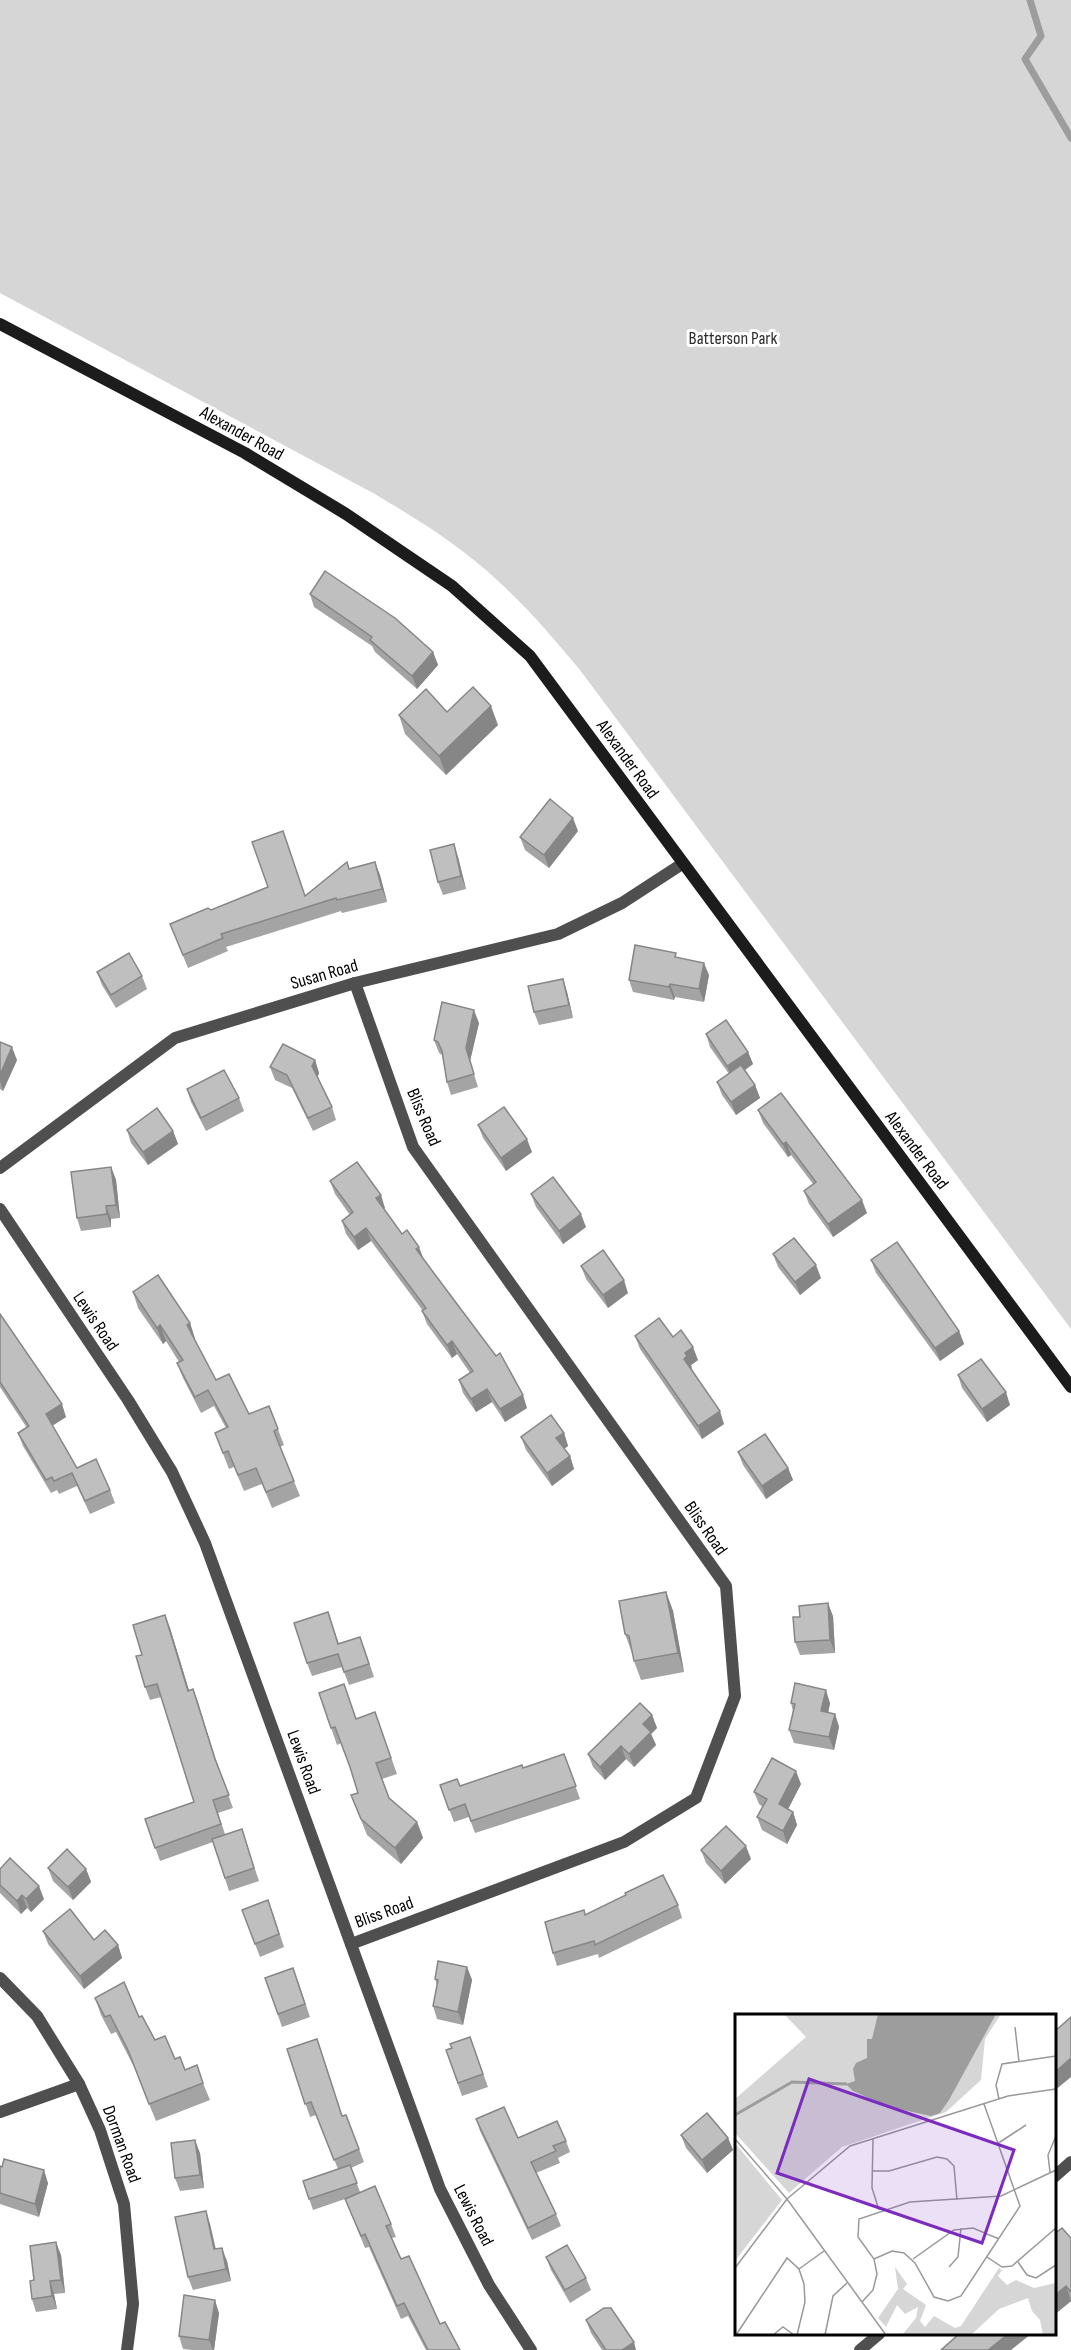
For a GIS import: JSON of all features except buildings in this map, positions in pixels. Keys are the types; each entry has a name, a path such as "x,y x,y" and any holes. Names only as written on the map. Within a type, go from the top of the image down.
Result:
{"street":[{"name":"Alexander Road","path":"0,324 245,453 346,514 452,586 530,656 1071,1387"},
{"name":"Susan Road","path":"0,1168 175,1038 355,983 558,934 622,903 682,864"},
{"name":"Bliss Road","path":"351,1944 624,1842 696,1798 735,1696 726,1586 413,1147 355,983"},
{"name":"Lewis Road","path":"0,1209 128,1400 172,1472 205,1543 440,2189 489,2285 531,2350"},
{"name":"Dorman Road","path":"0,1978 37,2016 79,2084 100,2130 124,2204 134,2304 127,2350"},
{"path":"0,2112 79,2084"},
{"path":"1056,2175 1071,2162"},
{"path":"860,2350 878,2335"}],"green space":[{"name":"Batterson Park","path":"0,0 1071,0 1071,1329 580,670 509,591 454,545 373,493 0,293"}],"waterway":[{"path":"1030,0 1041,36 1025,59 1071,138"}]}
